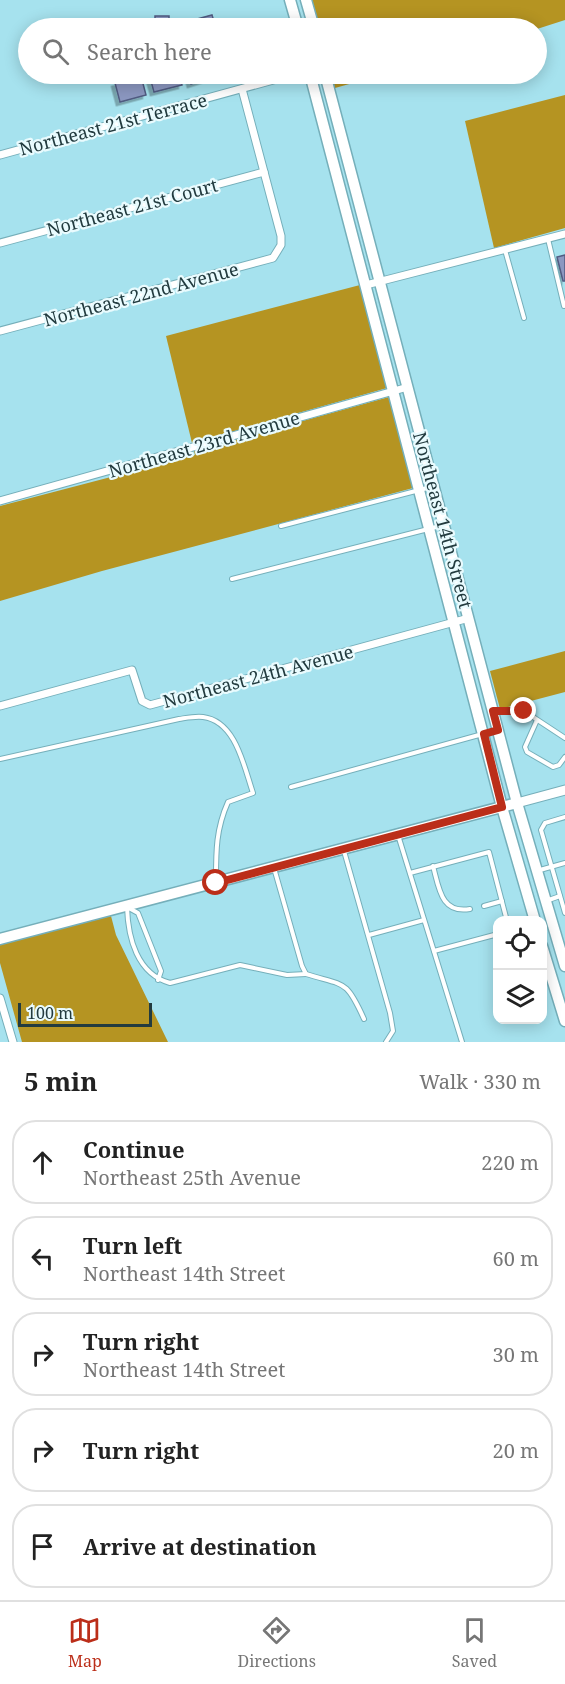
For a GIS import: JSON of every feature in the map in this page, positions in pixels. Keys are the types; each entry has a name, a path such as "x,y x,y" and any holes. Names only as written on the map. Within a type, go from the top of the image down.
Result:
{"main road":[{"path":"291,0 296,18"},
{"path":"306,0 311,18"},
{"name":"Northeast 14th Street","path":"313,84 502,807 534,916"},
{"name":"Northeast 14th Street","path":"328,84 517,803 546,901 561,940 565,966"},
{"path":"0,939 517,803"},
{"path":"547,960 565,1021"}],"street":[{"name":"Northeast 21st Terrace","path":"0,155 260,84"},
{"path":"242,89 264,172"},
{"name":"Northeast 21st Court","path":"0,243 264,172"},
{"name":"Northeast 22nd Avenue","path":"0,331 266,261 279,252 281,236 264,172"},
{"path":"366,285 565,234"},
{"name":"Northeast 23rd Avenue","path":"0,501 408,387"},
{"name":"Northeast 24th Avenue","path":"0,706 132,670 142,701 150,705 469,618"},
{"path":"517,803 565,790"},
{"path":"0,998 13,1042"}],"lane":[{"path":"548,239 564,306"},
{"path":"505,250 524,318"},
{"path":"281,526 434,486"},
{"path":"232,579 444,525"},
{"path":"493,711 524,711 565,738"},
{"path":"0,759 179,719 204,717 226,728 238,750 253,793 228,802 220,820 215,839 216,883"},
{"path":"537,720 525,747 527,752 553,767 559,765 565,757"},
{"path":"291,787 498,730"},
{"path":"565,817 545,823 541,830 565,913"},
{"path":"398,834 462,1042"},
{"path":"344,849 390,1013 393,1031 386,1042"},
{"path":"410,873 489,852 506,916"},
{"path":"537,871 565,863"},
{"path":"433,866 442,899 447,906 455,909 470,909"},
{"path":"273,868 306,974"},
{"path":"546,901 560,896"},
{"path":"484,906 502,901"},
{"path":"158,980 160,971 138,913 127,907 127,922 138,957 147,973 158,980 170,983 240,965 287,975 306,974 335,981 351,992 364,1019"},
{"path":"369,935 424,920"},
{"path":"434,951 493,935"}],"shaded area":[{"path":"312,0 565,0 565,20 547,26 547,18 316,18"},
{"path":"334,84 349,84 335,88"},
{"path":"565,95 565,228 494,248 465,121"},
{"path":"360,285 387,388 192,443 166,336"},
{"path":"389,397 413,488 102,571 0,601 0,506 195,455 194,451"},
{"path":"565,651 565,692 500,709 490,671"},
{"path":"111,916 116,935 168,1042 22,1042 0,963 0,944"}],"building":[{"path":"155,16 169,16 169,18 155,18"},
{"path":"115,84 143,84 146,95 120,102"},
{"path":"152,84 182,85 154,92"},
{"path":"565,255 565,281 563,281 557,257"}],"route":[{"path":"216,883 502,807 484,734 498,730 493,711 524,711"}]}
